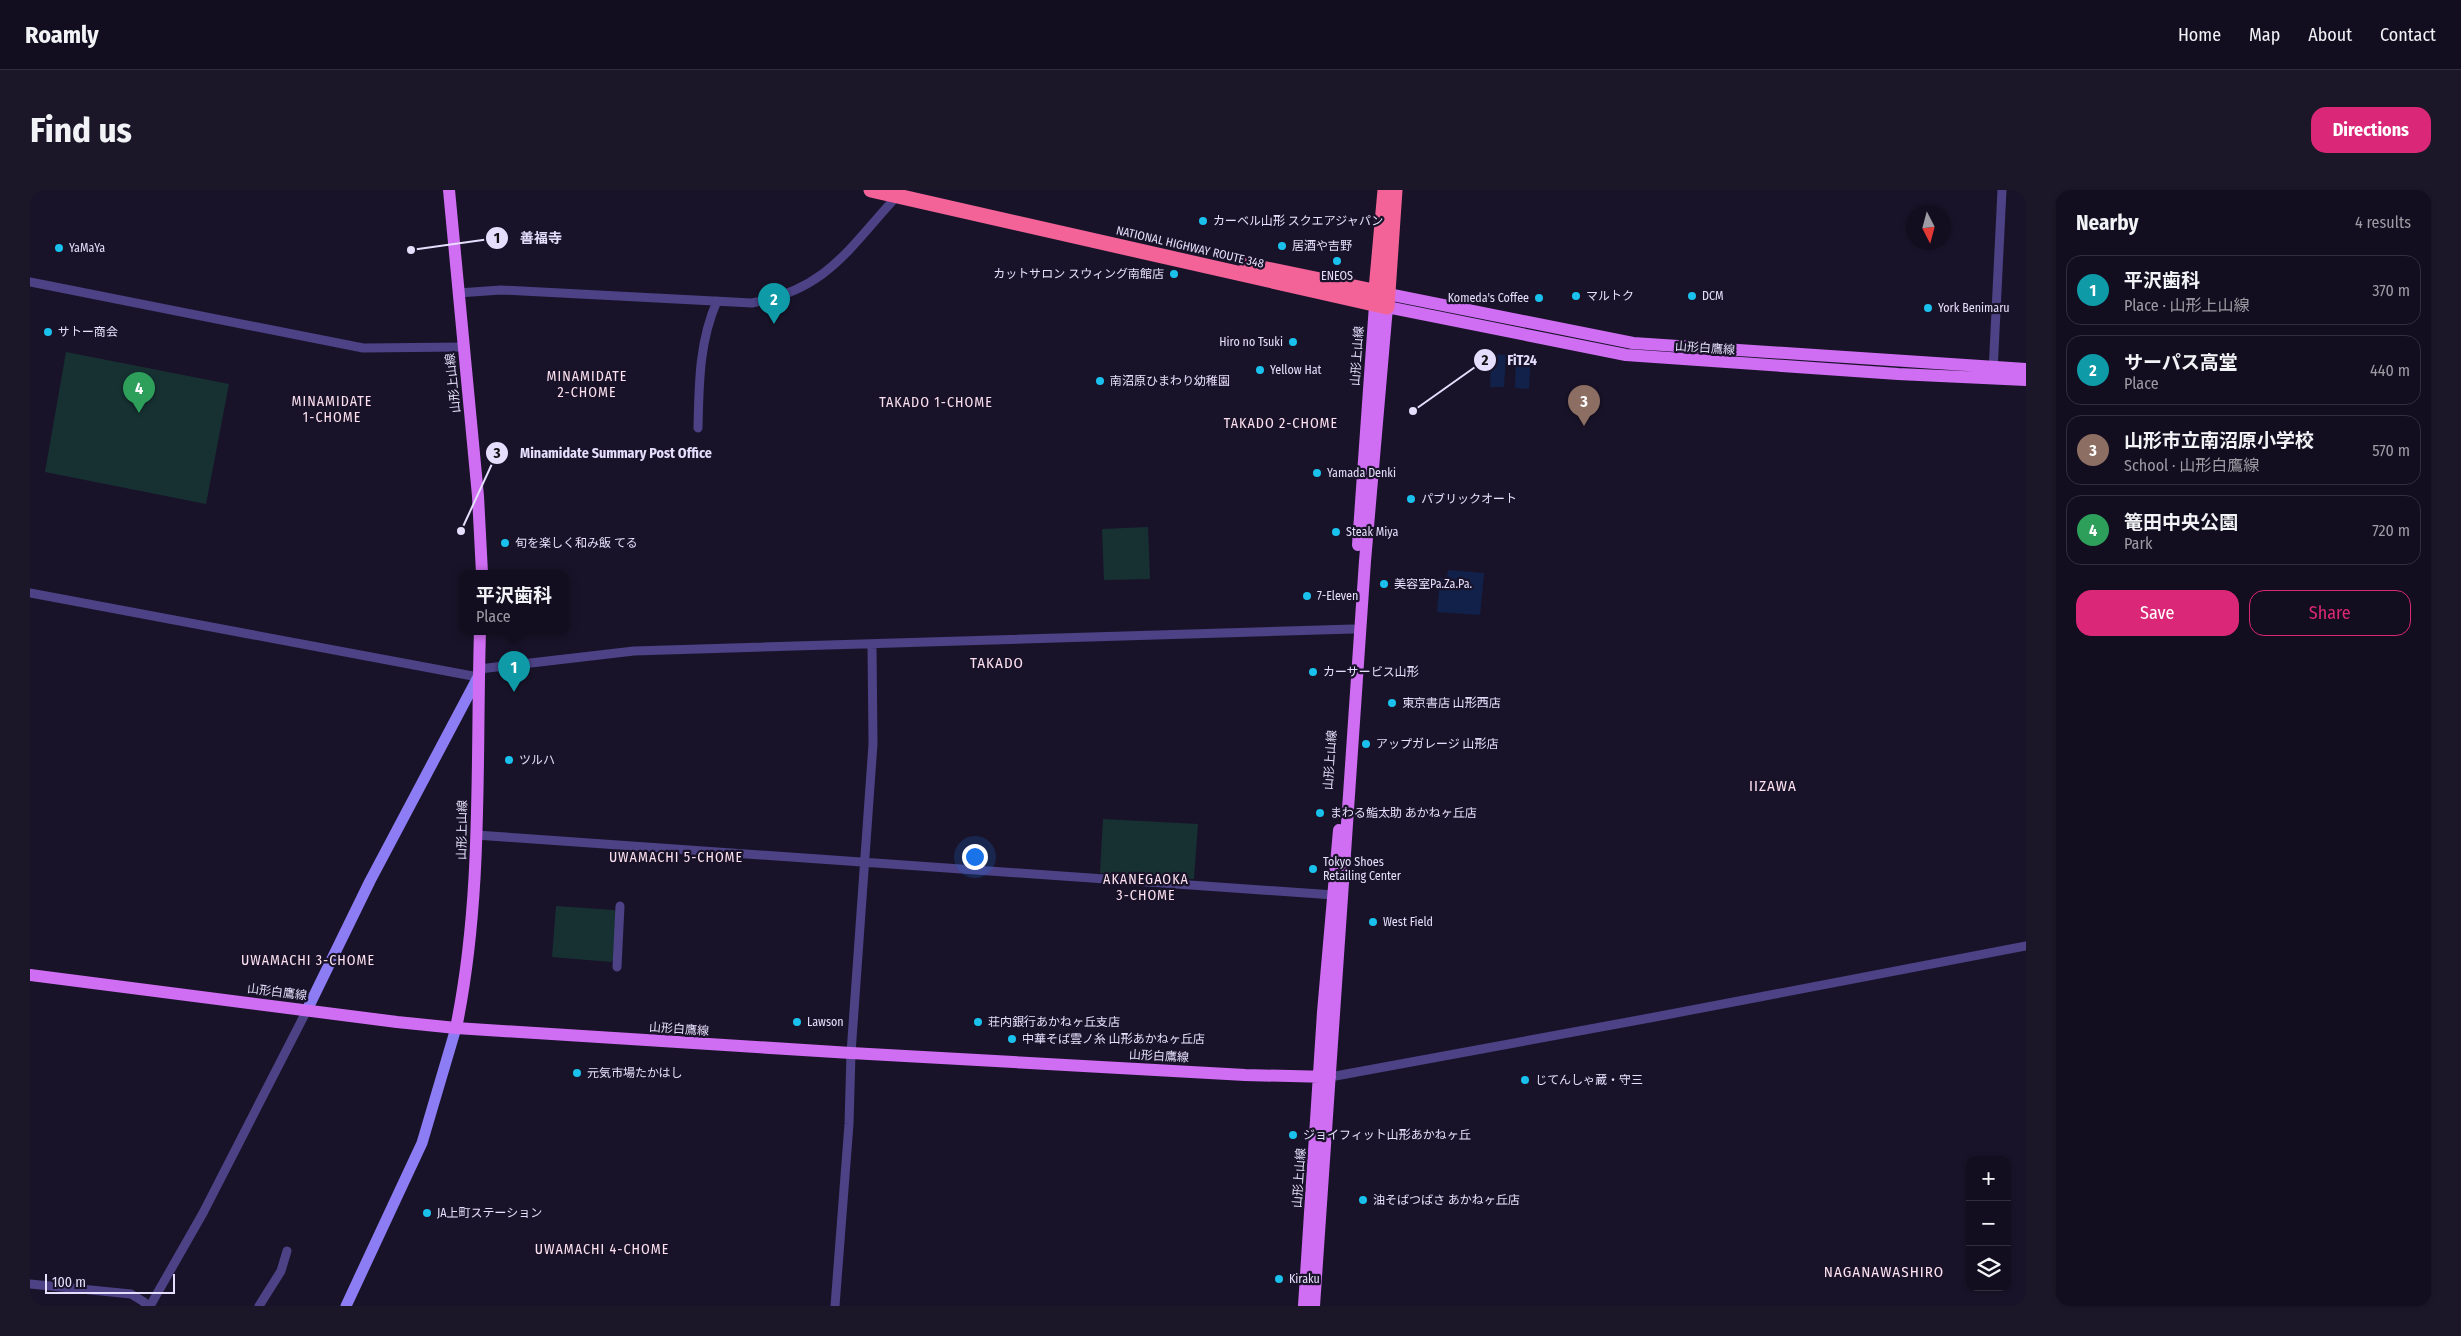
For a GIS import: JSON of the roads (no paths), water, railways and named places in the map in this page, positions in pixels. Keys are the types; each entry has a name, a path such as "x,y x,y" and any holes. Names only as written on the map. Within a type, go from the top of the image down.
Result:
{"highway":[{"name":"NATIONAL HIGHWAY ROUTE 348","path":"871,190 903,192 1381,299"},
{"path":"1381,299 1385,190"},
{"path":"1381,299 1396,190"}],"main road":[{"name":"山形上山線","path":"449,190 478,496 482,570"},
{"name":"山形上山線","path":"1314,1306 1334,895 1353,629 1381,299"},
{"name":"山形上山線","path":"1304,1306 1365,561 1381,299"},
{"name":"山形白鷹線","path":"1381,299 1626,355 1993,374 2026,380"},
{"name":"山形白鷹線","path":"1993,374 2026,369"},
{"name":"山形上山線","path":"456,1028 464,988 474,902 480,635"},
{"name":"山形白鷹線","path":"30,975 456,1028 851,1053 1324,1078"}],"street":[{"path":"1993,374 2002,190"},
{"path":"458,293 501,290 758,302 780,297 809,284 828,272 903,192"},
{"path":"30,282 363,348 463,347"},
{"path":"698,428 702,345 709,319 717,301"},
{"path":"30,593 479,673 634,652 1353,629"},
{"path":"835,1306 849,1124 851,1053 873,744 872,644"},
{"path":"150,1306 203,1214 307,1010 374,873 479,673"},
{"path":"476,835 1334,895"},
{"path":"617,966 620,906"},
{"path":"1324,1078 2026,946"},
{"path":"346,1306 422,1142 456,1028"},
{"path":"259,1306 281,1271 287,1252"},
{"path":"30,1284 131,1294 144,1302 146,1306"}],"water":[{"path":"1491,354 1506,355 1504,387 1490,387"},
{"path":"1516,356 1531,357 1529,389 1515,388"},
{"path":"1448,570 1484,573 1480,615 1437,612 1440,578 1447,578"}],"place":[{"name":"カーベル山形 スクエアジャパン","path":"1203,221"},
{"name":"居酒や吉野","path":"1282,246"},
{"name":"YaMaYa","path":"59,248"},
{"name":"善福寺","path":"411,250"},
{"name":"ENEOS","path":"1337,261"},
{"name":"カットサロン スウィング南館店","path":"1174,274"},
{"name":"マルトク","path":"1576,296"},
{"name":"DCM","path":"1692,296"},
{"name":"Komeda's Coffee","path":"1539,298"},
{"name":"York Benimaru","path":"1928,308"},
{"name":"サーパス高堂","path":"774,324"},
{"name":"サトー商会","path":"48,332"},
{"name":"Hiro no Tsuki","path":"1293,342"},
{"name":"Yellow Hat","path":"1260,370"},
{"name":"南沼原ひまわり幼稚園","path":"1100,381"},
{"name":"FiT24","path":"1413,411"},
{"name":"篭田中央公園","path":"139,413"},
{"name":"山形市立南沼原小学校","path":"1584,426"},
{"name":"Yamada Denki","path":"1317,473"},
{"name":"パブリックオート","path":"1411,499"},
{"name":"Minamidate Summary Post Office","path":"461,531"},
{"name":"Steak Miya","path":"1336,532"},
{"name":"旬を楽しく和み飯 てる","path":"505,543"},
{"name":"美容室Pa.Za.Pa.","path":"1384,584"},
{"name":"7-Eleven","path":"1307,596"},
{"name":"カーサービス山形","path":"1313,672"},
{"name":"平沢歯科","path":"514,692"},
{"name":"東京書店 山形西店","path":"1392,703"},
{"name":"アップガレージ 山形店","path":"1366,744"},
{"name":"ツルハ","path":"509,760"},
{"name":"まわる鮨太助 あかねヶ丘店","path":"1320,813"},
{"name":"Tokyo Shoes Retailing Center","path":"1313,869"},
{"name":"West Field","path":"1373,922"},
{"name":"Lawson","path":"797,1022"},
{"name":"荘内銀行あかねヶ丘支店","path":"978,1022"},
{"name":"中華そば雲ノ糸 山形あかねヶ丘店","path":"1012,1039"},
{"name":"元気市場たかはし","path":"577,1073"},
{"name":"じてんしゃ蔵・守三","path":"1525,1080"},
{"name":"ジョイフィット山形あかねヶ丘","path":"1293,1135"},
{"name":"油そばつばさ あかねヶ丘店","path":"1363,1200"},
{"name":"JA上町ステーション","path":"427,1213"},
{"name":"Kiraku","path":"1279,1279"}],"district":[{"name":"MINAMIDATE 2-CHOME","path":"587,384"},
{"name":"TAKADO 1-CHOME","path":"936,402"},
{"name":"MINAMIDATE 1-CHOME","path":"332,410"},
{"name":"TAKADO 2-CHOME","path":"1281,423"},
{"name":"TAKADO","path":"997,663"},
{"name":"IIZAWA","path":"1773,786"},
{"name":"UWAMACHI 5-CHOME","path":"676,857"},
{"name":"AKANEGAOKA 3-CHOME","path":"1146,888"},
{"name":"UWAMACHI 3-CHOME","path":"308,960"},
{"name":"UWAMACHI 4-CHOME","path":"602,1249"},
{"name":"NAGANAWASHIRO","path":"1884,1272"}]}
